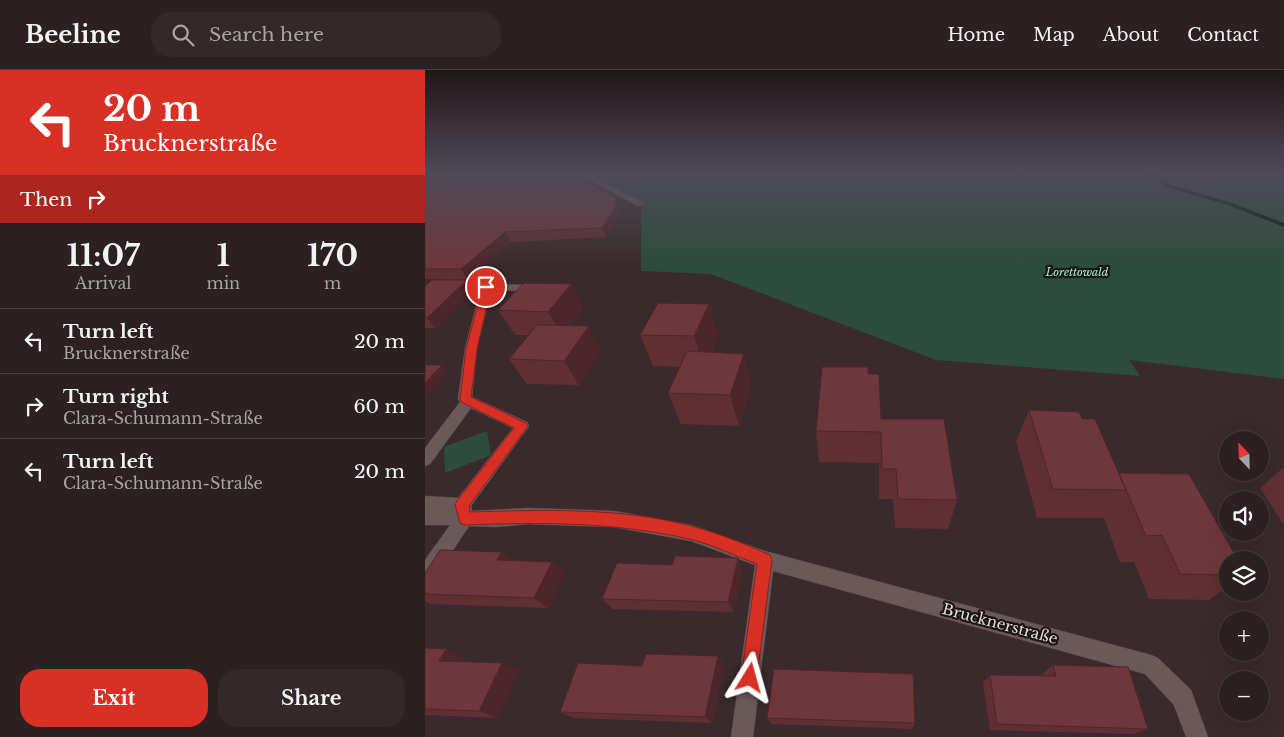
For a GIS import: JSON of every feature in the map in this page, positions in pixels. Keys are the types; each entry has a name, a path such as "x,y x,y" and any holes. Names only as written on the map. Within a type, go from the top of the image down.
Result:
{"street":[{"path":"425,576 463,512 522,426 465,399 471,349 486,287 528,288"},
{"path":"425,460 468,402"},
{"path":"425,503 463,512"},
{"name":"Brucknerstraße","path":"425,517 463,512 614,519 691,533 765,560 1151,665 1183,698 1197,737"},
{"path":"742,737 765,560"}],"green space":[{"name":"Lorettowald","path":"641,204 1284,204 1284,379 1129,360 1140,376 936,360 711,274 641,271"},
{"path":"487,431 491,455 445,473 444,447"}],"building":[{"path":"425,204 616,204 602,228 505,232 461,269 425,269"},
{"path":"432,280 467,280 425,318 425,286"},
{"path":"524,283 571,284 548,312 498,310"},
{"path":"658,303 709,304 694,336 640,335"},
{"path":"537,325 589,326 564,361 509,359"},
{"path":"687,351 744,354 730,395 668,393"},
{"path":"425,365 442,365 425,383"},
{"path":"822,367 868,367 868,374 879,374 881,419 944,419 957,500 898,499 896,469 882,469 881,432 816,431"},
{"path":"1029,410 1079,412 1082,419 1095,419 1126,490 1053,489"},
{"path":"1119,473 1189,474 1219,527 1219,541 1227,541 1233,551 1219,551 1219,575 1180,574 1162,535 1146,536"},
{"path":"440,550 502,552 497,560 552,562 534,598 425,594 425,573"},
{"path":"675,556 738,558 728,602 602,599 617,563 672,565"},
{"path":"425,648 446,649 439,661 502,663 479,711 425,709"},
{"path":"646,654 718,656 705,717 560,712 578,663 642,666"},
{"path":"1053,665 1128,667 1148,729 997,724 990,675 1056,676"},
{"path":"774,669 913,674 915,723 767,718"}],"waterway":[{"path":"1230,204 1284,225"}],"route":[{"path":"486,287 471,349 465,399 522,426 461,505 465,518 497,519 528,516 614,519 691,533 765,560 750,678"}]}
